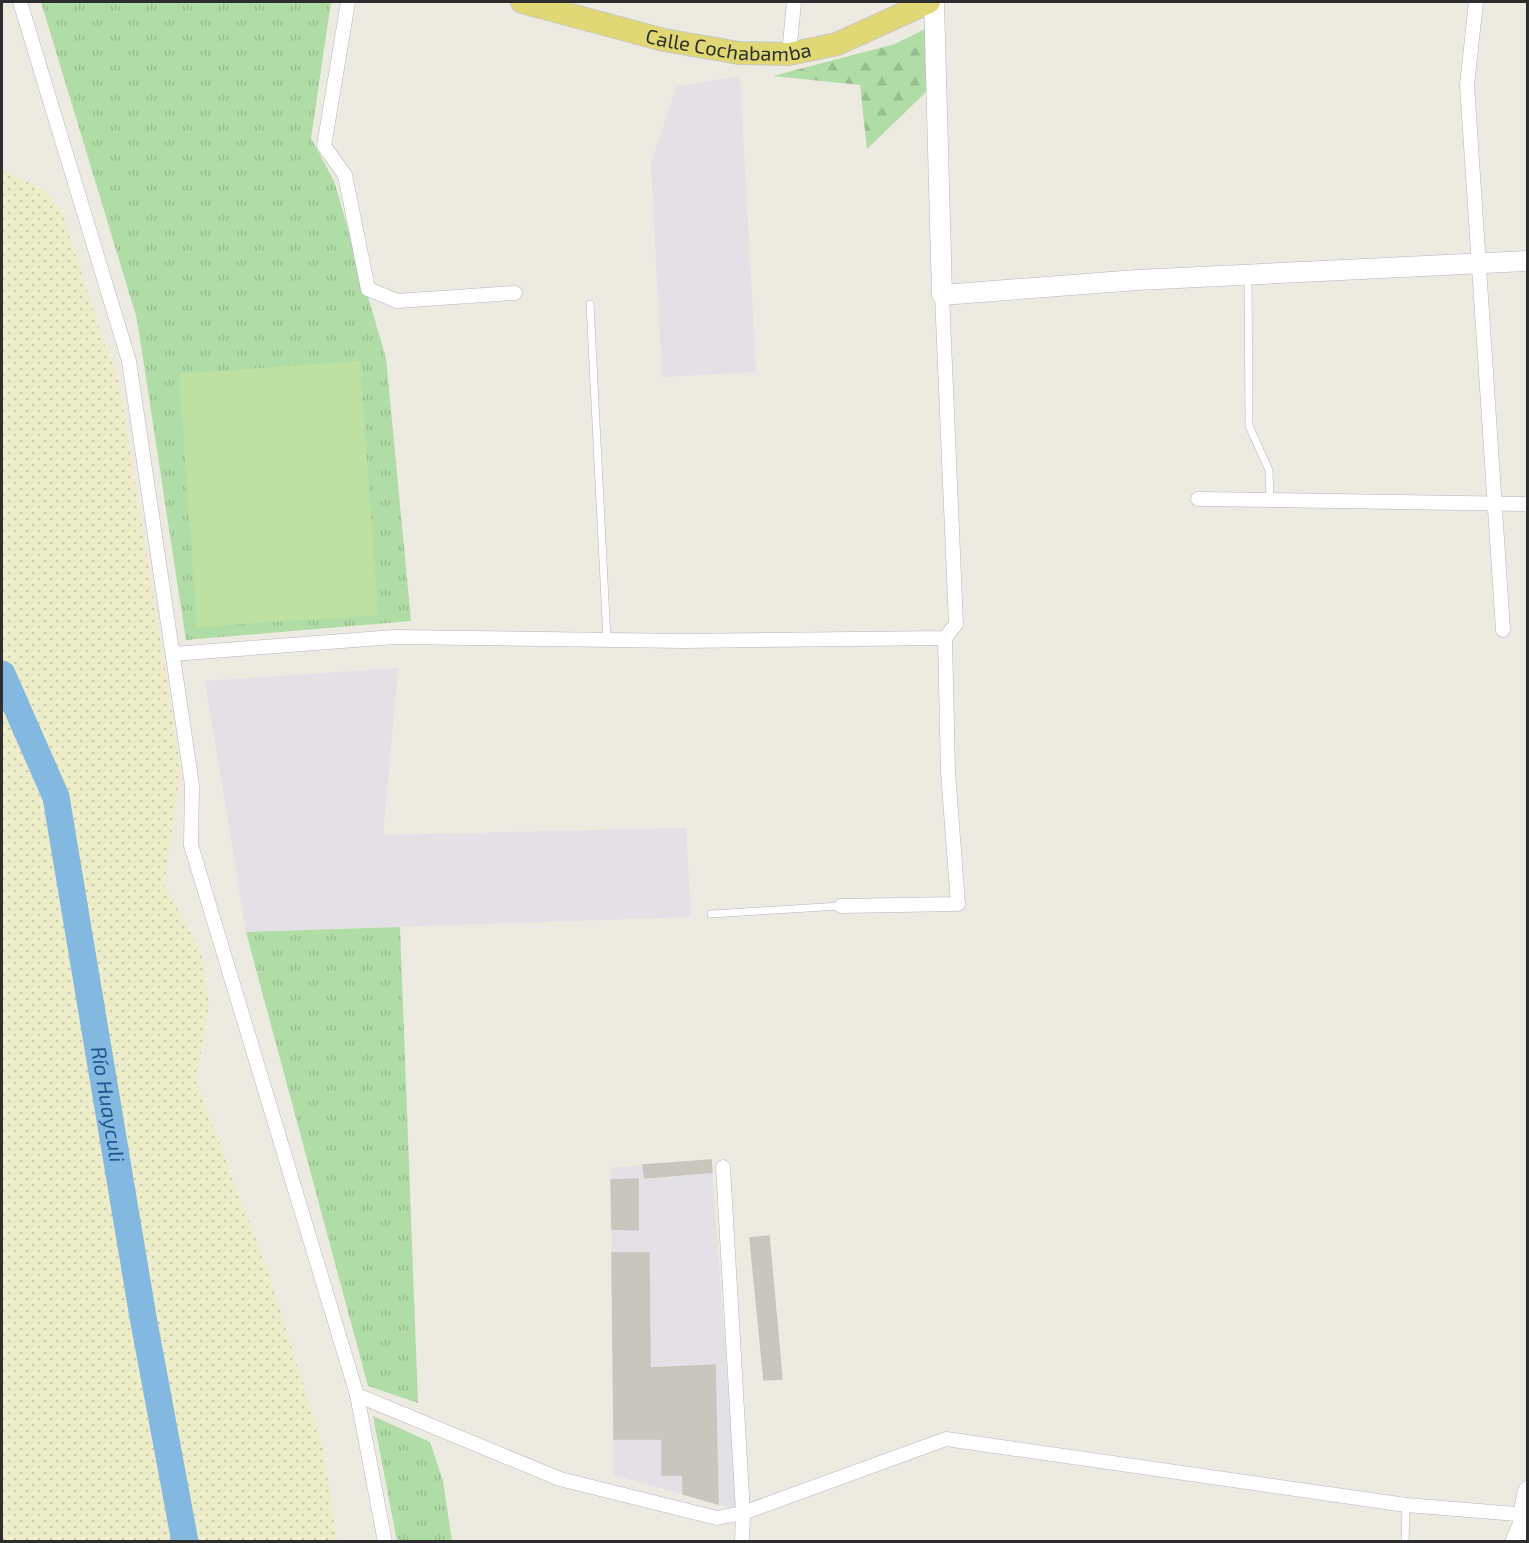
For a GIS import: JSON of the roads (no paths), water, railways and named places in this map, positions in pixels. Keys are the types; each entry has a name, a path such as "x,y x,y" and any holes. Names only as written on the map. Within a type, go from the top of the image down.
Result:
{"main road":[{"name":"Calle Cochabamba","path":"522,2 664,40 739,53 789,54 837,44 928,2"},
{"path":"934,2 942,295 1137,280 1527,261"},
{"path":"1527,1491 1525,1514 1527,1542"}],"street":[{"path":"20,2 129,361 192,785 191,845 357,1395 385,1542"},
{"path":"348,2 324,146 345,175 368,289 397,301 514,293"},
{"path":"789,54 794,2"},
{"path":"1476,2 1467,85 1503,630"},
{"path":"841,906 958,904 948,772 945,638 956,624 942,295"},
{"path":"1198,499 1527,504"},
{"path":"173,654 394,637 607,640 945,638"},
{"path":"723,1167 743,1513 742,1542"},
{"path":"357,1395 560,1479 717,1518 743,1513 946,1439 1406,1505 1525,1514 1512,1542"}],"lane":[{"path":"1248,274 1249,426 1269,470 1270,500"},
{"path":"590,304 607,640"},
{"path":"711,914 841,906"},
{"path":"1405,1542 1406,1505"}],"waterway":[{"name":"Río Huayculi","path":"2,674 56,797 143,1317 185,1542"}]}
